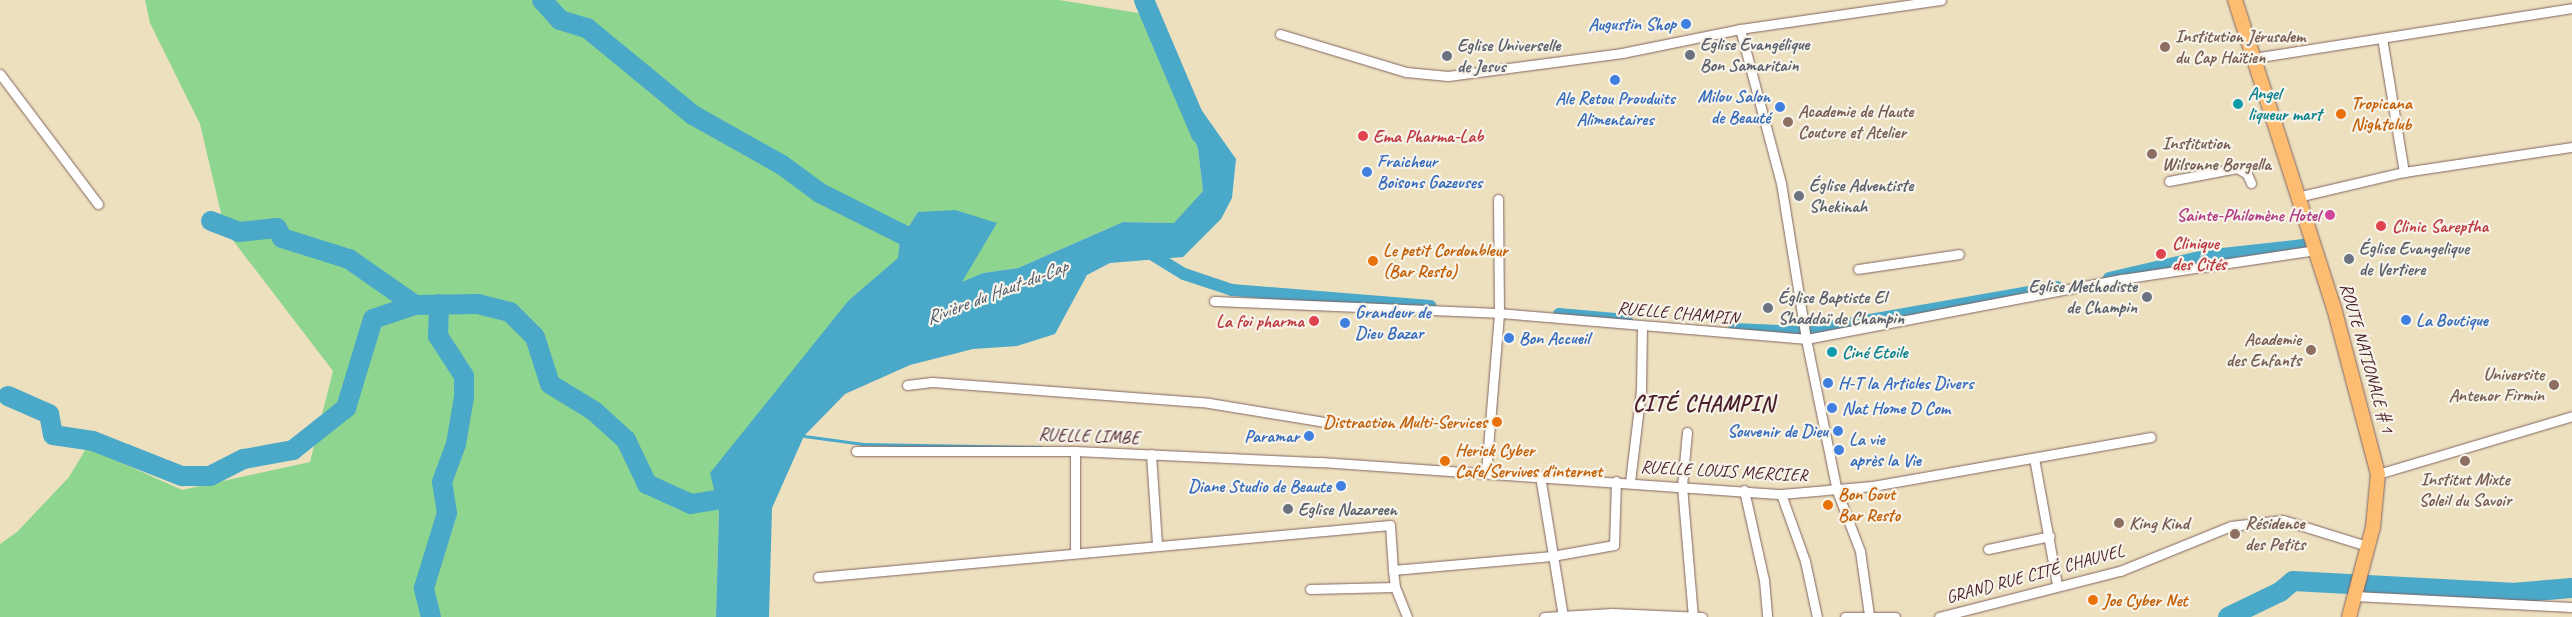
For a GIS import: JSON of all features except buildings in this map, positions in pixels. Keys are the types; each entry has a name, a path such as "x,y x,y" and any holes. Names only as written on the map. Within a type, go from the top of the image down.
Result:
{"main road":[{"name":"ROUTE NATIONALE # 1","path":"2235,0 2361,398 2378,474 2367,546 2349,617"}],"street":[{"path":"1280,34 1406,72 1448,76 1622,53 1740,29 1940,0"},
{"path":"2253,58 2572,8"},
{"path":"1740,29 1782,182 1806,339 1837,491 1860,551 1874,616"},
{"path":"2382,38 2404,172"},
{"path":"0,74 98,204"},
{"path":"2298,197 2404,172 2572,147"},
{"path":"2169,181 2237,168 2247,174 2250,183"},
{"path":"1486,472 1499,313 1498,199"},
{"name":"RUELLE CHAMPIN","path":"1214,300 1331,308 1499,313 1642,327 1806,339 2122,279 2315,250"},
{"path":"1858,269 1960,254"},
{"path":"1630,482 1641,390 1642,327"},
{"path":"907,385 932,382 1209,403 1325,422"},
{"path":"2378,474 2572,416"},
{"path":"1687,432 1682,486 1693,617"},
{"name":"RUELLE LOUIS MERCIER","path":"1321,462 1616,481 1781,494 1837,491 2151,437"},
{"name":"RUELLE LIMBE","path":"856,451 1075,451 1321,462"},
{"path":"1075,451 1075,552"},
{"path":"1151,454 1157,544"},
{"path":"2034,458 2050,536 2057,585"},
{"path":"1540,476 1563,616"},
{"path":"1393,570 1552,556 1614,545 1616,481"},
{"path":"1744,490 1764,580 1767,617"},
{"path":"1781,494 1805,561 1817,617"},
{"name":"GRAND RUE CITÉ CHAUVEL","path":"1939,617 2057,585 2120,571 2231,526 2282,520 2367,546"},
{"path":"818,577 1157,544 1390,524 1396,587 1407,617"},
{"path":"1988,549 2050,536"},
{"path":"1310,588 1396,587"},
{"path":"2354,596 2572,606"},
{"path":"1544,617 1702,617"},
{"path":"1844,617 1895,617"}],"green space":[{"path":"145,0 1059,0 1138,13 1154,29 1198,149 1203,191 1175,223 1123,222 1018,268 983,273 961,283 918,212 900,240 899,258 849,300 719,511 716,617 0,617 0,544 17,532 69,477 87,447 182,490 310,462 333,371 225,230 200,124 150,23"}],"water":[{"path":"1198,105 1236,159 1232,198 1221,219 1183,257 1110,263 1087,275 1055,334 1017,346 973,349 910,365 845,394 804,436 772,508 769,617 716,617 719,511 710,473 849,300 898,258 900,240 918,212 955,210 997,223 962,282 983,273 1018,268 1123,222 1174,223 1203,191 1198,149 1184,112"}],"waterway":[{"path":"542,0 560,20 587,28 693,115 782,165 820,193 928,247"},
{"name":"Rivière du Haut-du-Cap","path":"1144,0 1201,134"},
{"path":"211,221 239,232 277,228 282,238 349,259 415,305"},
{"path":"2109,278 2204,256 2303,245"},
{"path":"1143,249 1184,274 1232,290 1430,306"},
{"path":"1734,329 1802,332 2057,287"},
{"path":"431,617 424,588 447,513 442,482 456,444 464,397 464,376 438,336 439,304"},
{"path":"8,396 49,414 53,435 93,441 182,476 210,476 244,459 293,450 346,408 373,319 415,305 478,304 510,312 535,337 550,384 594,411 626,440 647,484 691,504 741,496"},
{"path":"1559,314 1627,320"},
{"path":"804,436 863,444 1041,447"},
{"path":"2228,617 2280,592 2293,581 2512,593 2572,588"}],"place":[{"name":"Augustin Shop","path":"1686,24"},
{"name":"Institution Jérusalem du Cap Haïtien","path":"2165,47"},
{"name":"Eglise Evangélique Bon Samaritain","path":"1690,55"},
{"name":"Eglise Universelle de Jesus","path":"1447,56"},
{"name":"Ale Retou Prouduits Alimentaires","path":"1615,80"},
{"name":"Angel liqueur mart","path":"2238,104"},
{"name":"Milou Salon de Beauté","path":"1780,107"},
{"name":"Tropicana Nightclub","path":"2341,114"},
{"name":"Academie de Haute Couture et Atelier","path":"1788,122"},
{"name":"Ema Pharma-Lab","path":"1363,136"},
{"name":"Institution Wilsonne Borgella","path":"2152,154"},
{"name":"Fraicheur Boisons Gazeuses","path":"1367,172"},
{"name":"Église Adventiste Shekinah","path":"1799,196"},
{"name":"Sainte-Philomène Hotel","path":"2330,215"},
{"name":"Clinic Sareptha","path":"2381,226"},
{"name":"Clinique des Cités","path":"2161,254"},
{"name":"Église Evangelique de Vertiere","path":"2349,259"},
{"name":"Le petit Cordonbleur (Bar Resto)","path":"1373,261"},
{"name":"Eglise Methodiste de Champin","path":"2147,297"},
{"name":"Église Baptiste El Shaddaï de Champin","path":"1768,308"},
{"name":"La Boutique","path":"2406,320"},
{"name":"La foi pharma","path":"1314,321"},
{"name":"Grandeur de Dieu Bazar","path":"1345,323"},
{"name":"Bon Accueil","path":"1509,338"},
{"name":"Academie des Enfants","path":"2311,350"},
{"name":"Ciné Etoile","path":"1832,352"},
{"name":"H-T la Articles Divers","path":"1828,383"},
{"name":"Universite Antenor Firmin","path":"2554,385"},
{"name":"Nat Home D Com","path":"1832,408"},
{"name":"Distraction Multi-Services","path":"1497,422"},
{"name":"Souvenir de Dieu","path":"1838,431"},
{"name":"Paramar","path":"1309,436"},
{"name":"La vie après la Vie","path":"1839,450"},
{"name":"Herick Cyber Cafe/Servives d'internet","path":"1445,461"},
{"name":"Institut Mixte Soleil du Savoir","path":"2465,461"},
{"name":"Diane Studio de Beaute","path":"1341,486"},
{"name":"Bon Gout Bar Resto","path":"1828,505"},
{"name":"Eglise Nazareen","path":"1288,509"},
{"name":"King Kind","path":"2119,523"},
{"name":"Résidence des Petits","path":"2235,534"},
{"name":"Joe Cyber Net","path":"2093,600"}],"district":[{"name":"CITÉ CHAMPIN","path":"1704,405"}]}
